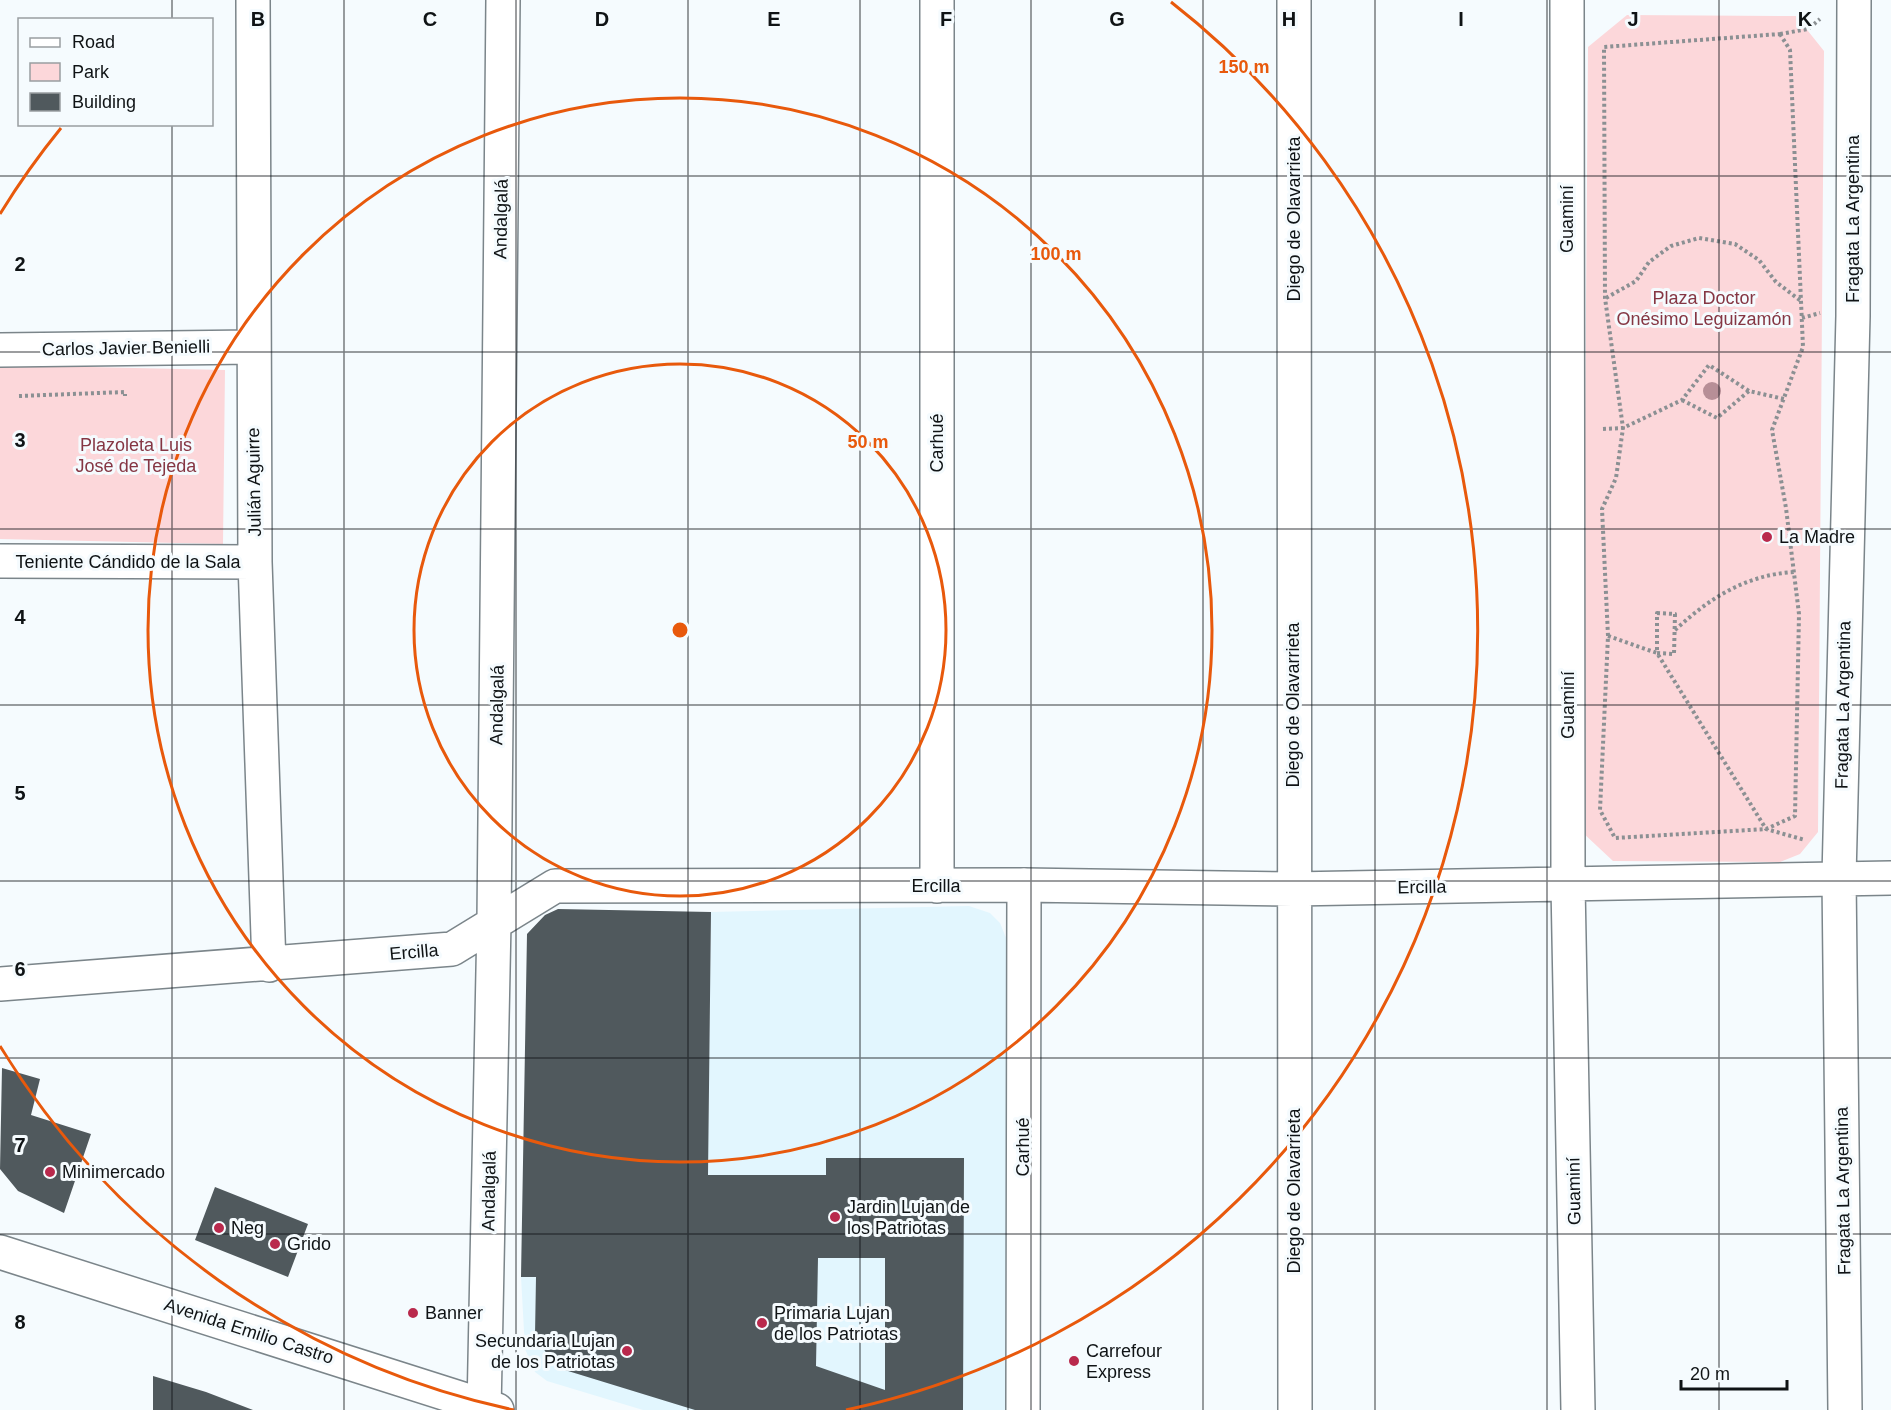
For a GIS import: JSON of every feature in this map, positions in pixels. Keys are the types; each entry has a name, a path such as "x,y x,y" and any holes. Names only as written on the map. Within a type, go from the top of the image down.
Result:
{"street":[{"name":"Julián Aguirre","path":"253,0 255,562 269,965"},
{"name":"Andalgalá","path":"489,1409 503,0"},
{"name":"Carhué","path":"937,0 937,886"},
{"name":"Diego de Olavarrieta","path":"1294,0 1295,1410"},
{"name":"Guaminí","path":"1567,0 1568,885 1578,1410"},
{"name":"Fragata La Argentina","path":"1845,1410 1839,877 1853,316 1854,0"},
{"name":"Carlos Javier Benielli","path":"0,350 253,346"},
{"name":"Teniente Cándido de la Sala","path":"0,561 255,562"},
{"name":"Ercilla","path":"0,984 269,965 452,949 555,886 1024,885 1293,889 1568,885 1839,877 1891,878"},
{"name":"Carhué","path":"1023,1410 1024,885"},
{"name":"Avenida Emilio Castro","path":"0,1252 489,1409"}],"path":[{"path":"1824,15 1808,29 1780,34 1604,47 1605,298 1623,428 1616,478 1602,509 1608,636 1600,810 1615,838 1766,829 1811,841 1839,877"},
{"path":"1766,829 1795,816 1799,614 1786,508 1772,430 1803,347 1790,50 1780,34"},
{"path":"1605,298 1636,281 1649,262 1671,246 1698,238 1735,244 1759,260 1776,282 1801,301"},
{"path":"1566,427 1585,430 1623,428 1682,400 1709,365 1749,391 1784,399"},
{"path":"1682,400 1717,418 1749,391"},
{"path":"19,396 125,392 125,396"},
{"path":"1675,630 1711,598 1729,589 1770,574 1794,572"},
{"path":"1608,636 1656,653 1674,654 1675,614 1657,614 1656,653 1766,829"}],"shaded area":[{"path":"969,906 990,913 1000,923 1008,943 1007,1410 643,1410 547,1381 535,1372 525,1349 521,1277 706,1280 711,912"}],"green space":[{"name":"Plaza Doctor Onésimo Leguizamón","path":"1627,15 1796,16 1824,51 1818,832 1800,854 1780,862 1613,861 1582,832 1588,47"},
{"name":"Plazoleta Luis José de Tejeda","path":"0,365 225,370 223,544 0,539"}],"building":[{"path":"558,909 711,912 708,1175 826,1175 826,1158 964,1158 963,1410 695,1410 555,1367 535,1335 536,1277 521,1277 527,934 545,915","holes":["818,1258 885,1258 885,1390 816,1366"]},
{"path":"2,1068 40,1079 31,1115 91,1134 64,1213 18,1191 0,1169"},
{"path":"215,1187 308,1224 288,1277 195,1240"},
{"path":"153,1376 206,1392 253,1410 153,1410"}],"place":[{"name":"La Madre","path":"1767,537"},
{"name":"Minimercado","path":"50,1172"},
{"name":"Jardin Lujan de los Patriotas","path":"835,1217"},
{"name":"Neg","path":"219,1228"},
{"name":"Grido","path":"275,1244"},
{"name":"Banner","path":"413,1313"},
{"name":"Primaria Lujan de los Patriotas","path":"762,1323"},
{"name":"Secundaria Lujan de los Patriotas","path":"627,1351"},
{"name":"Carrefour Express","path":"1074,1361"}]}
